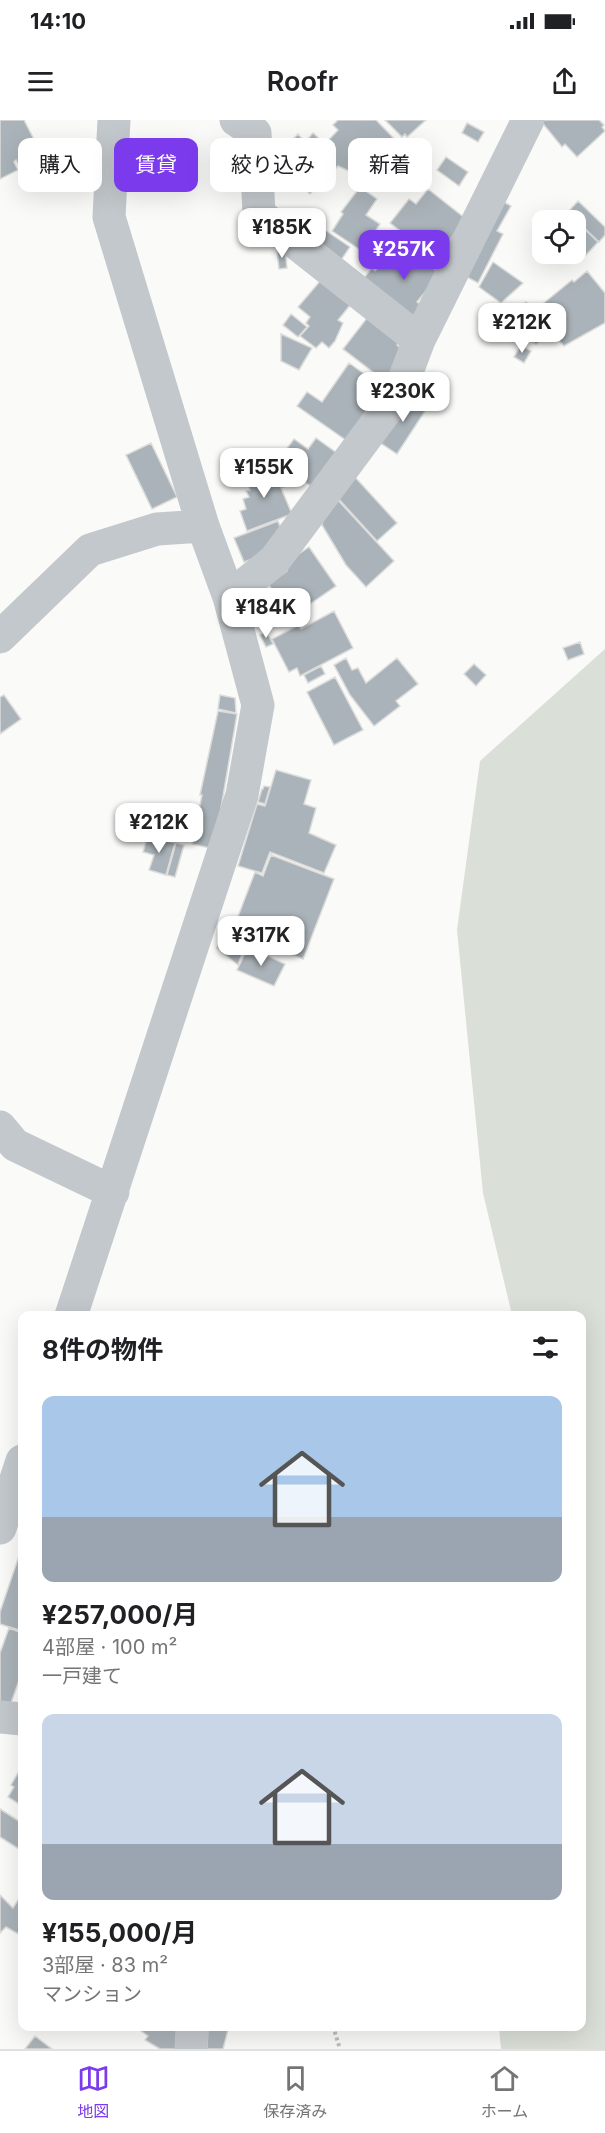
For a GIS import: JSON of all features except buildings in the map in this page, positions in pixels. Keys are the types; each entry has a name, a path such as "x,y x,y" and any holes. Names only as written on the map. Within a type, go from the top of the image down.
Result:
{"street":[{"path":"73,1311 242,795 258,705 229,597 202,526 109,217 114,120"},
{"path":"236,120 255,133 259,214 419,340"},
{"path":"229,597 274,561 399,393 419,340 528,120"},
{"path":"0,637 90,550 157,529 202,526"},
{"path":"0,1127 15,1145 113,1192"},
{"path":"0,1528 18,1473"},
{"path":"0,1717 18,1719"},
{"path":"191,2049 192,2031"}],"path":[{"path":"335,2031 340,2049"}],"shaded area":[{"path":"605,649 605,2049 501,2049 499,2031 586,2031 586,1311 511,1311 483,1193 457,930 480,761"}]}
